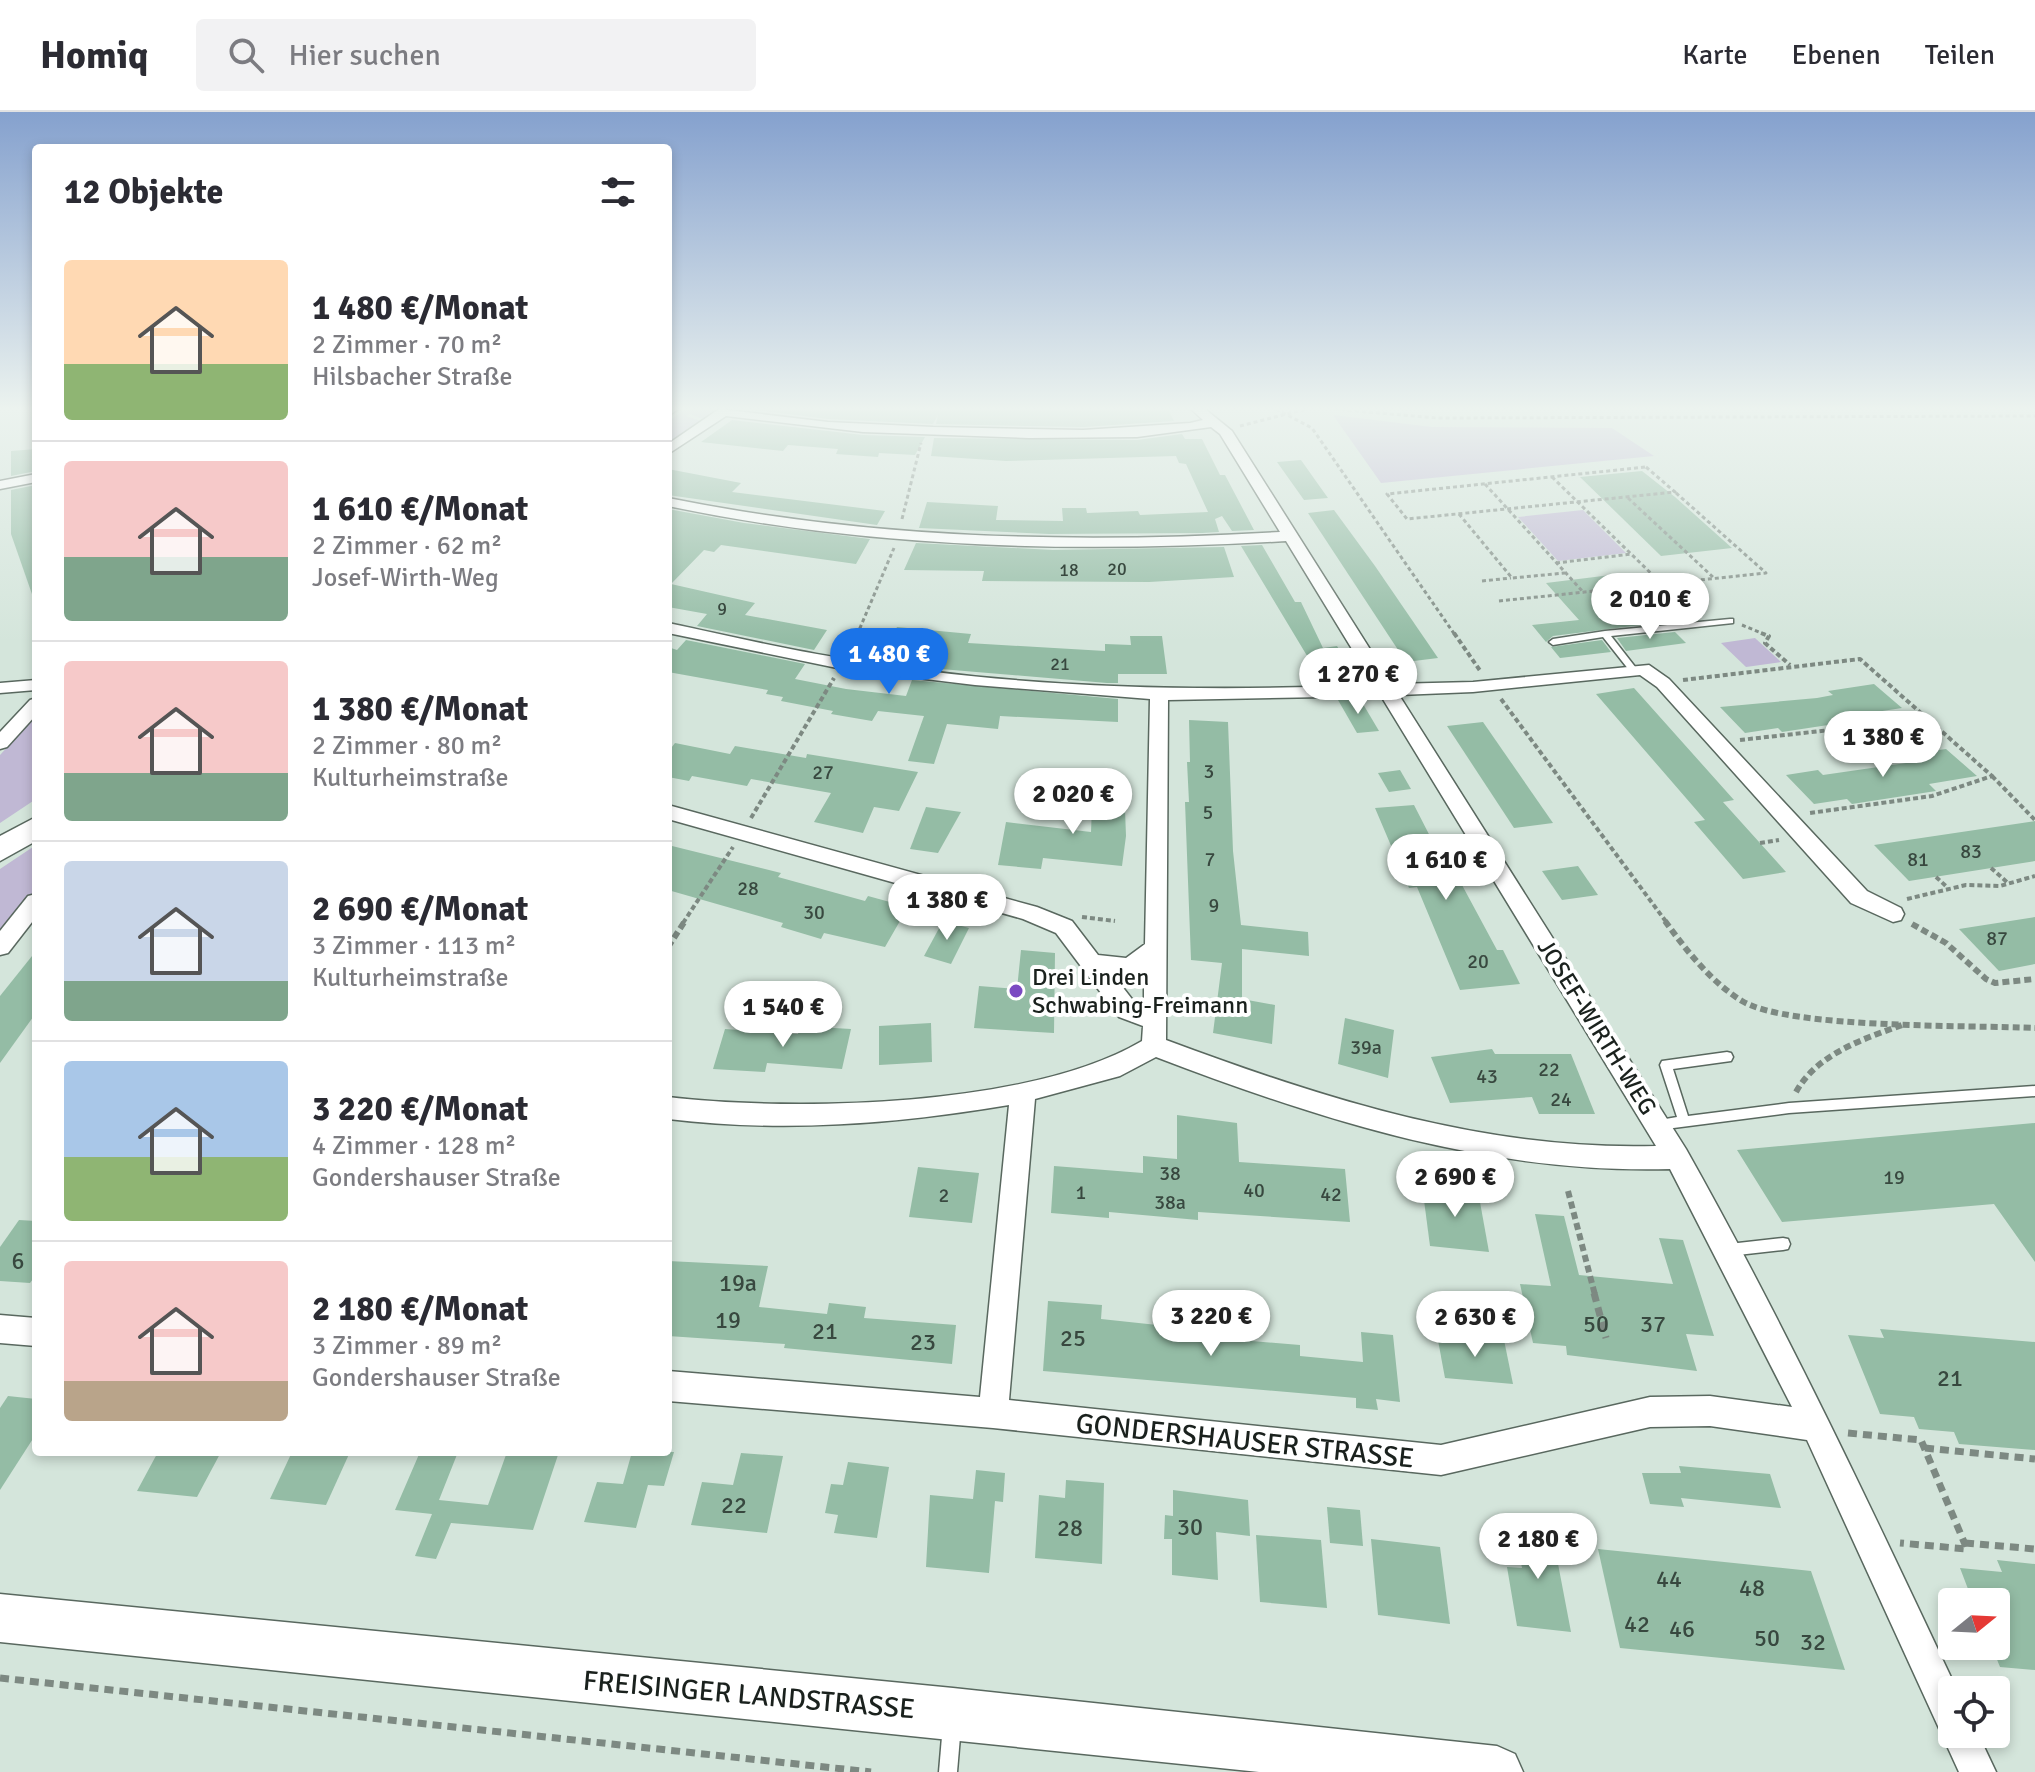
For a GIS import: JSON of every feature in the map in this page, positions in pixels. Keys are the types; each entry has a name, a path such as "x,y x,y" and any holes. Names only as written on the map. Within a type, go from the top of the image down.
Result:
{"main road":[{"path":"0,850 32,830"},
{"name":"FREISINGER LANDSTRASSE","path":"0,1618 953,1713 1497,1772"}],"street":[{"name":"JOSEF-WIRTH-WEG","path":"1259,486 1677,1157 1729,1250 1818,1428 1938,1688"},
{"path":"672,503 757,520 898,536 1126,546 1291,536"},
{"path":"672,629 842,664 990,682 1159,694 1258,695 1490,686 1632,668 1653,674 1859,897 1886,910"},
{"path":"0,688 32,685"},
{"path":"1154,1046 1159,694"},
{"path":"0,743 32,708"},
{"path":"672,813 1029,913 1064,927 1127,1010 1155,1021"},
{"path":"0,947 32,907"},
{"path":"1088,961 1107,968 1129,968 1149,958 1156,946"},
{"path":"672,1108 775,1115 880,1111 1023,1092 1114,1068 1154,1046 1292,1096 1477,1144 1621,1161 1677,1157"},
{"path":"993,1413 1023,1092"},
{"path":"0,1329 32,1332"},
{"name":"GONDERSHAUSER STRASSE","path":"672,1386 993,1413 1441,1460 1650,1412 1710,1411 1818,1428"},
{"path":"1966,1748 1978,1772"}],"lane":[{"path":"1553,642 1730,621"},
{"path":"1605,634 1632,668"},
{"path":"1684,1121 1666,1065 1727,1057"},
{"name":"JOSEF-WIRTH-WEG","path":"1658,1125 1789,1108 2035,1091"},
{"path":"1729,1250 1783,1244"},
{"path":"948,1772 953,1713"}],"path":[{"path":"672,941 742,833 842,664 871,607 898,536 910,486"},
{"path":"1352,486 1490,686 1691,956 1743,1002 1804,1018 2035,1028"},
{"path":"1453,486 1387,494 1407,519 1675,492"},
{"path":"1487,486 1584,593"},
{"path":"1562,486 1662,584"},
{"path":"1499,601 1766,573 1669,486"},
{"path":"1627,497 1714,579"},
{"path":"1459,514 1512,578"},
{"path":"1556,563 1633,554"},
{"path":"1482,581 1566,573"},
{"path":"1730,621 1764,632 1769,636 1765,643 1790,666"},
{"path":"1680,680 1860,659 1992,776 2035,820"},
{"path":"1718,743 1866,726 1871,720 1923,714"},
{"path":"1785,817 1911,800 1992,776"},
{"path":"1760,843 1787,838"},
{"path":"1991,868 2009,884"},
{"path":"1886,910 1948,888 2009,884 2035,876"},
{"path":"1936,877 1948,888"},
{"path":"1886,910 1946,943 1986,979 1995,983 2035,979"},
{"path":"1789,1108 1800,1080 1811,1072 1855,1041 1907,1023"},
{"path":"1568,1191 1606,1338"},
{"path":"1818,1428 1921,1440 1967,1549 1871,1541"},
{"path":"1924,1447 2035,1459"},
{"path":"1965,1543 2035,1549"},
{"path":"0,1678 871,1772"}],"shaded area":[{"path":"1583,510 1626,553 1558,561 1518,517"},
{"path":"1755,638 1781,662 1746,667 1721,643"},
{"path":"32,720 32,802 0,823 0,755"},
{"path":"32,848 32,894 0,932 0,869"}],"building":[{"path":"32,486 32,594 11,534 11,490"},
{"path":"672,486 738,486 732,492 885,511 877,525 672,496"},
{"path":"1196,486 1231,486 1254,530 1232,531 1222,516 1215,519 1219,532 1202,533 1049,534 919,528 927,502 998,506 996,520 1063,521 1062,508 1086,508 1087,513 1138,511 1140,515 1208,512"},
{"path":"1294,486 1320,486 1328,498 1304,500"},
{"path":"1590,486 1662,486 1732,548 1661,556"},
{"path":"672,510 744,523 870,539 856,564 721,545 714,552 704,550 672,583"},
{"path":"1334,510 1438,658 1406,662 1308,513"},
{"path":"916,543 1053,550 1224,547 1234,577 1149,582 982,581 984,571 904,570"},
{"path":"1262,545 1295,602 1301,602 1323,648 1337,646 1352,671 1344,672 1350,683 1324,684 1241,546"},
{"path":"1619,574 1665,622 1553,636 1546,642 1532,625 1579,620 1546,583"},
{"path":"672,584 755,603 745,615 827,630 814,650 697,626 707,614 672,608"},
{"path":"897,627 971,634 968,643 1105,651 1105,644 1131,645 1130,636 1162,636 1167,674 1118,674 1118,683 1107,683 917,667 920,658 884,652"},
{"path":"1675,632 1686,643 1626,651 1617,638"},
{"path":"686,640 805,664 795,679 906,696 912,680 1118,699 1118,722 1000,716 998,729 947,724 934,764 908,761 924,716 878,711 872,721 831,714 833,711 781,701 783,697 766,694 768,690 672,673 672,648 677,650"},
{"path":"1602,640 1611,652 1560,658 1551,647"},
{"path":"1874,684 1902,708 1856,715 1861,720 1782,732 1778,728 1745,733 1720,707 1817,698 1833,695 1828,691"},
{"path":"1634,688 1734,800 1723,802 1786,872 1743,879 1694,822 1705,820 1596,694"},
{"path":"1360,699 1379,731 1357,733 1338,700"},
{"path":"1189,720 1228,722 1233,851 1241,925 1308,932 1309,956 1242,949 1242,999 1275,1005 1272,1044 1213,1033 1222,963 1191,960 1185,802 1189,802"},
{"path":"1483,722 1553,823 1514,828 1447,726"},
{"path":"675,743 730,754 735,746 918,772 899,811 874,807 863,833 814,822 831,793 751,779 747,786 692,776 689,781 672,778 672,747"},
{"path":"1946,749 1977,776 1929,784 1936,791 1852,804 1847,799 1814,804 1786,775 1818,770 1823,775 1906,763 1898,756"},
{"path":"1400,770 1411,789 1389,792 1378,773"},
{"path":"1093,781 1124,783 1126,836 1122,866 1043,858 1041,869 998,865 1006,822 1091,832"},
{"path":"1414,805 1435,846 1441,846 1497,950 1503,950 1520,984 1460,990 1417,887 1409,888 1375,808"},
{"path":"926,807 961,812 938,853 910,849"},
{"path":"2035,821 2035,861 1909,881 1874,845"},
{"path":"672,846 781,873 778,877 865,901 868,896 908,907 885,947 824,933 821,939 781,927 783,923 672,891"},
{"path":"1578,866 1598,895 1562,900 1542,871"},
{"path":"2035,917 2035,964 1999,971 1959,929"},
{"path":"943,921 969,928 951,964 924,956"},
{"name":"Drei Linden Schwabing-Freimann","path":"1021,950 1055,953 1054,1033 974,1028 979,986 1017,989"},
{"path":"32,956 32,1019 0,1063 0,996"},
{"path":"1345,1018 1394,1030 1388,1078 1338,1064"},
{"path":"931,1023 932,1062 879,1065 879,1026"},
{"path":"800,1026 851,1029 842,1069 767,1063 765,1072 713,1069 725,1029 798,1034"},
{"path":"1492,1049 1495,1054 1571,1054 1595,1114 1539,1114 1532,1097 1450,1103 1431,1057"},
{"path":"1177,1115 1237,1123 1239,1162 1345,1169 1350,1222 1198,1212 1198,1220 1109,1212 1109,1218 1051,1213 1054,1166 1143,1173 1143,1156 1177,1159"},
{"path":"2035,1123 2035,1262 1994,1204 1782,1222 1737,1150"},
{"path":"918,1167 979,1173 972,1223 909,1217"},
{"path":"1422,1185 1478,1191 1489,1252 1430,1246"},
{"path":"1535,1214 1564,1216 1579,1275 1673,1284 1659,1238 1683,1240 1714,1336 1686,1334 1697,1371 1567,1355 1566,1346 1533,1343 1520,1284 1551,1286"},
{"path":"19,1220 32,1221 30,1283 0,1281 0,1247"},
{"path":"672,1261 768,1266 759,1307 827,1314 829,1303 866,1307 864,1318 956,1325 952,1364 784,1348 785,1344 672,1336"},
{"path":"1048,1301 1102,1305 1101,1319 1204,1330 1204,1337 1300,1345 1300,1356 1363,1362 1361,1332 1393,1335 1400,1402 1376,1399 1378,1410 1356,1408 1356,1398 1043,1371"},
{"path":"1880,1329 2035,1342 2035,1450 1959,1444 1954,1432 1919,1429 1914,1417 1880,1414 1848,1335 1884,1338"},
{"path":"1437,1335 1504,1340 1513,1384 1445,1378"},
{"path":"8,1396 32,1399 32,1440 0,1490 0,1408"},
{"path":"674,1452 664,1486 648,1485 636,1528 584,1522 597,1482 623,1484 631,1456 672,1456"},
{"path":"741,1453 783,1456 767,1533 691,1525 702,1482 733,1485"},
{"path":"156,1456 219,1456 197,1497 137,1491"},
{"path":"290,1456 348,1456 326,1505 270,1499"},
{"path":"418,1456 456,1456 439,1500 488,1505 506,1456 558,1456 533,1530 451,1523 436,1559 415,1556 432,1514 395,1510"},
{"path":"848,1462 889,1467 877,1538 834,1533 838,1515 825,1513 831,1484 843,1485"},
{"path":"1679,1466 1770,1474 1781,1508 1681,1498 1684,1507 1650,1504 1642,1473 1681,1473"},
{"path":"976,1470 1005,1473 1003,1502 995,1501 989,1573 926,1567 930,1495 973,1499"},
{"path":"1066,1480 1104,1483 1102,1564 1035,1558 1039,1495 1065,1498"},
{"path":"1173,1490 1248,1500 1250,1536 1216,1532 1218,1580 1172,1575 1172,1539 1164,1539 1165,1515 1173,1516"},
{"path":"1327,1507 1360,1510 1363,1546 1330,1543"},
{"path":"1513,1523 1551,1527 1571,1632 1517,1626 1507,1567 1522,1568"},
{"path":"1256,1535 1321,1540 1327,1608 1260,1602"},
{"path":"1371,1539 1440,1547 1450,1624 1378,1615"},
{"path":"1598,1549 1811,1571 1845,1670 1620,1648"},
{"path":"1997,1560 2035,1564 2035,1670 2000,1667 1997,1660 2010,1660 2010,1588 1968,1588 1960,1568 2002,1572"}],"place":[{"name":"Drei Linden Schwabing-Freimann","path":"1016,991"}]}
